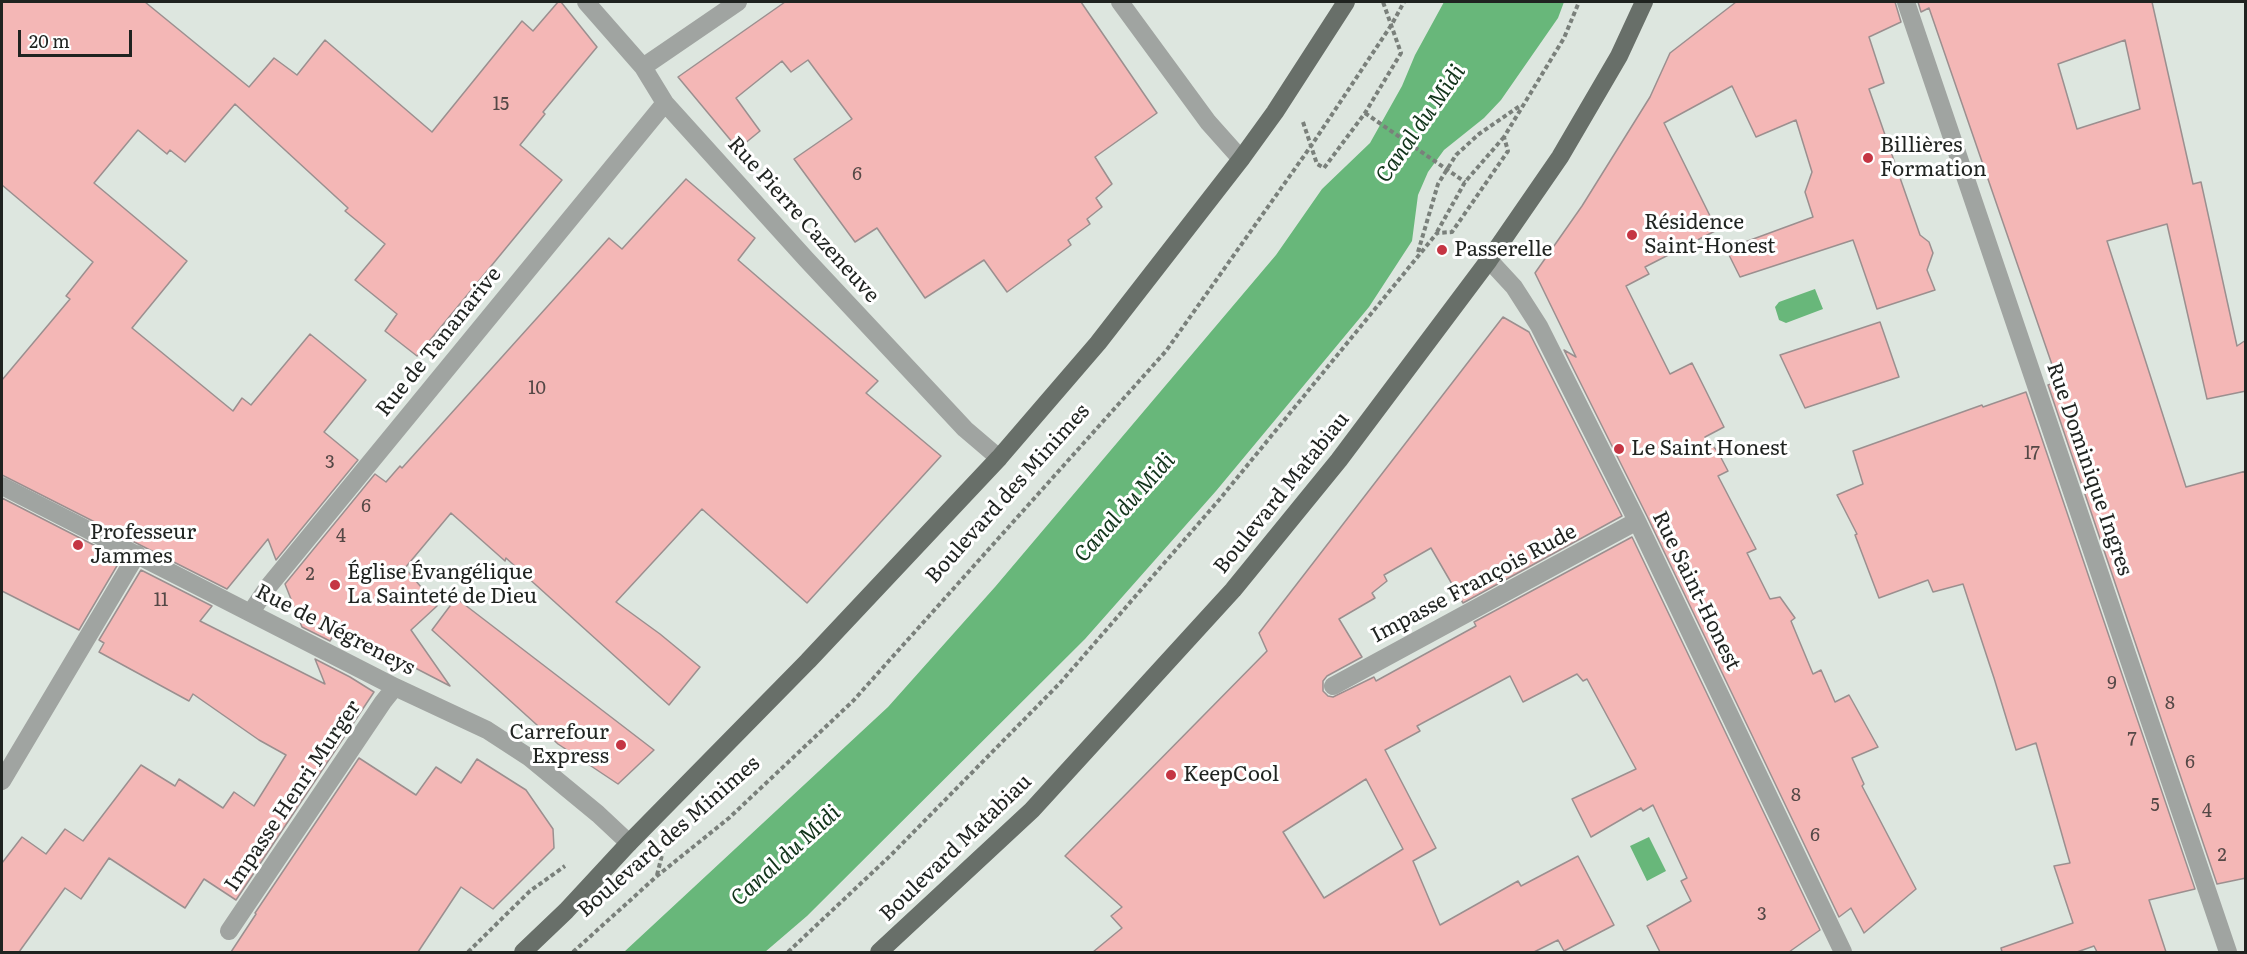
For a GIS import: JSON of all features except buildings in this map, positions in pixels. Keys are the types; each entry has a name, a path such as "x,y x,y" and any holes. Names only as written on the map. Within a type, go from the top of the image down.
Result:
{"main road":[{"name":"Boulevard des Minimes","path":"523,952 566,911 628,843 808,661 999,458 1098,343 1241,159 1275,112 1346,2"},
{"name":"Boulevard Matabiau","path":"879,952 1032,810 1233,590 1339,460 1489,260 1560,157 1619,56 1644,2"}],"street":[{"name":"Rue Pierre Cazeneuve","path":"586,2 644,67 665,103 806,259 965,429 999,458"},
{"path":"644,67 738,2"},
{"path":"1120,2 1209,122 1241,159"},
{"name":"Rue Dominique Ingres","path":"1905,2 2228,952"},
{"name":"Rue de Tananarive","path":"251,612 268,586 665,103"},
{"name":"Rue Saint-Honest","path":"1489,260 1514,286 1531,311 1637,521 1843,952"},
{"name":"Rue de Négreneys","path":"2,486 395,687 487,730 530,758 598,814 628,843"},
{"name":"Impasse François Rude","path":"1333,686 1637,521"},
{"path":"2,782 137,554"},
{"name":"Impasse Henri Murger","path":"229,931 395,687"}],"path":[{"path":"1300,113 1317,164 1324,168 1365,113 1401,53 1383,2"},
{"name":"Boulevard des Minimes","path":"573,952 657,876 729,818 853,701 1166,351 1311,146 1392,24 1404,2"},
{"path":"788,952 891,855 1060,683 1219,500 1437,233 1465,182 1503,137 1524,104 1564,38 1579,2"},
{"path":"1417,256 1438,184 1456,155 1479,134 1524,104"},
{"path":"1365,113 1465,182"},
{"path":"1437,233 1452,232 1508,151 1503,137"},
{"path":"468,952 530,891 570,862"}],"water":[{"name":"Canal du Midi","path":"1444,2 1564,2 1558,18 1501,100 1484,118 1444,150 1428,172 1418,195 1412,241 1369,307 1216,491 1085,639 807,916 765,952 624,952 888,707 995,587 1276,255 1322,189 1370,143 1402,86 1415,55"},
{"path":"1815,289 1823,309 1786,323 1779,320 1775,307 1779,302"},
{"path":"1649,837 1666,871 1647,881 1630,846"}],"place":[{"name":"Billières Formation","path":"1868,158"},
{"name":"Résidence Saint-Honest","path":"1632,235"},
{"name":"Passerelle","path":"1442,250"},
{"name":"Le Saint Honest","path":"1619,449"},
{"name":"Professeur Jammes","path":"78,545"},
{"name":"Église Évangélique La Sainteté de Dieu","path":"335,585"},
{"name":"Carrefour Express","path":"621,745"},
{"name":"KeepCool","path":"1171,775"}]}
